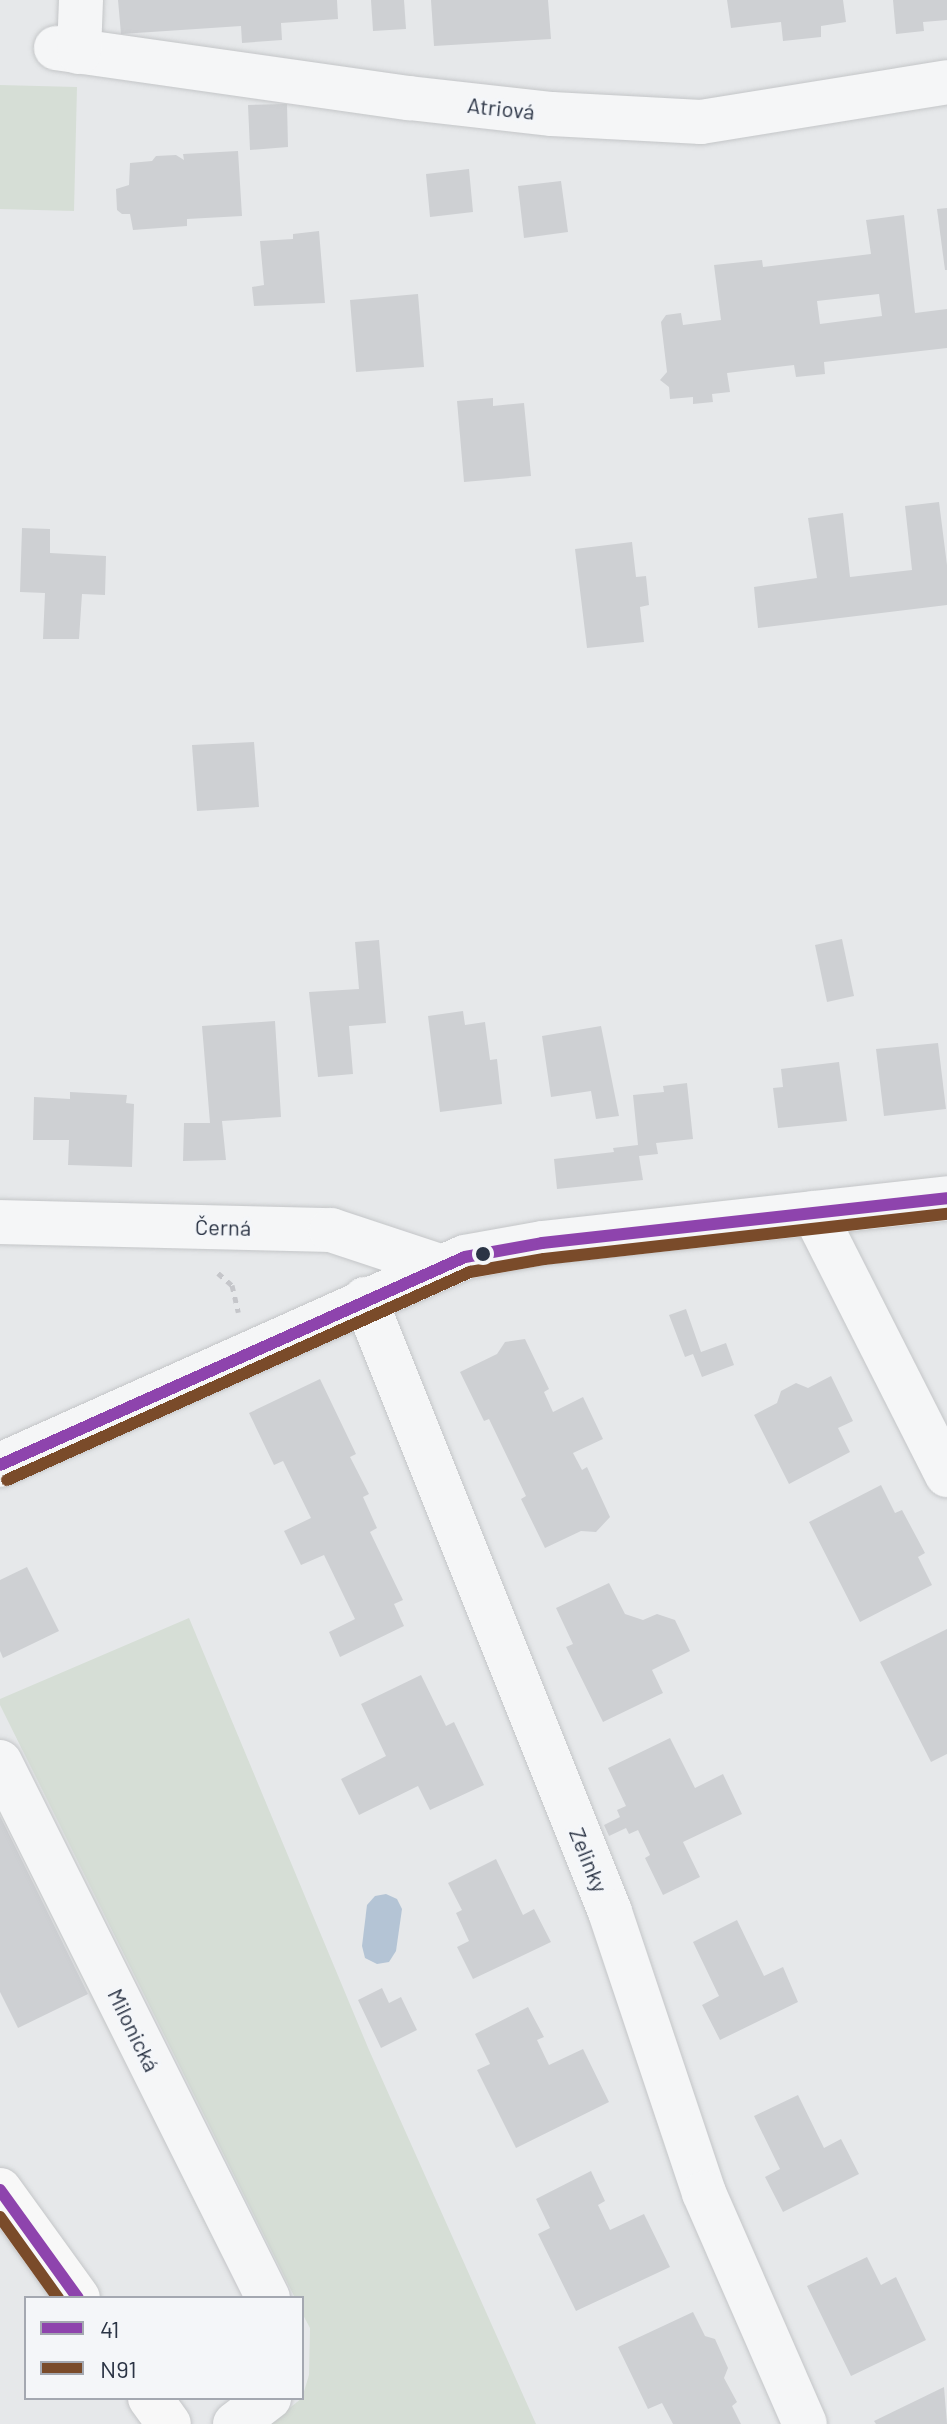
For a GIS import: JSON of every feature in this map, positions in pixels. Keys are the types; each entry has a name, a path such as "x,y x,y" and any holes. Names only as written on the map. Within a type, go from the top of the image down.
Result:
{"street":[{"name":"Atriová","path":"81,0 68,50 552,114 701,122 947,82"},
{"path":"0,1465 365,1299 465,1257 542,1243 947,1198"},
{"path":"814,1213 947,1475"},
{"name":"Černá","path":"0,1222 331,1230 440,1266"},
{"name":"Zelinky","path":"365,1299 610,1912 704,2193 805,2424"},
{"name":"Milonická","path":"0,1762 267,2296"},
{"path":"0,2190 77,2296"},
{"path":"151,2400 169,2424"}],"path":[{"path":"191,1227 200,1261 232,1285 239,1323"}],"shaded area":[{"path":"0,85 77,87 74,211 0,209"},
{"path":"189,1618 369,2050 536,2424 270,2424 300,2400 304,2400 309,2375 310,2328 304,2317 304,2296 294,2296 0,1705 0,1699"}],"water":[{"path":"386,1894 397,1899 402,1909 396,1951 389,1962 377,1964 365,1958 362,1946 367,1905 375,1896"}],"building":[{"path":"118,0 337,0 338,19 281,23 282,40 242,43 241,26 121,34"},
{"path":"371,0 404,0 406,29 373,31"},
{"path":"431,0 548,0 551,39 434,46"},
{"path":"727,0 843,0 846,22 821,26 821,37 783,41 781,22 731,28"},
{"path":"893,0 947,0 947,20 923,22 924,31 896,34"},
{"path":"287,104 288,147 250,150 248,105"},
{"path":"238,151 242,216 187,219 187,226 133,230 130,214 117,210 116,189 129,185 130,163 152,161 156,156 176,155 184,160 183,154"},
{"path":"469,169 473,212 430,217 426,174"},
{"path":"561,181 568,232 524,238 518,186"},
{"path":"947,208 947,270 945,270 937,209"},
{"path":"904,215 915,313 947,309 947,348 824,362 825,374 796,377 794,365 727,373 730,392 712,394 713,402 693,404 693,397 670,399 669,387 660,380 667,372 661,322 666,315 681,313 683,325 721,320 714,265 762,260 763,267 871,254 866,220","holes":["879,294 882,316 820,324 817,301"]},
{"path":"319,231 325,303 254,306 252,287 264,285 260,241 293,239 293,234"},
{"path":"418,294 424,367 356,372 350,300"},
{"path":"493,398 493,406 524,403 531,476 464,482 457,401"},
{"path":"939,502 947,565 947,605 758,628 754,587 817,578 808,518 843,513 850,577 912,570 905,506"},
{"path":"22,528 50,529 50,553 106,556 105,595 82,594 79,639 43,639 45,593 20,592"},
{"path":"632,542 636,577 646,576 649,605 640,607 644,642 587,648 575,549"},
{"path":"254,742 259,807 197,811 192,745"},
{"path":"842,939 854,996 827,1002 815,945"},
{"path":"379,940 386,1023 349,1026 353,1074 318,1077 309,992 359,989 355,942"},
{"path":"463,1011 465,1025 485,1022 490,1060 497,1059 502,1104 440,1112 428,1016"},
{"path":"275,1021 281,1117 222,1121 226,1160 183,1161 184,1123 210,1123 202,1026"},
{"path":"601,1026 619,1116 596,1119 591,1091 551,1097 542,1036"},
{"path":"938,1043 946,1109 884,1116 876,1049"},
{"path":"839,1062 847,1121 778,1128 773,1088 783,1087 781,1069"},
{"path":"687,1083 693,1139 656,1143 658,1154 639,1156 643,1180 557,1189 554,1159 614,1152 613,1148 638,1145 633,1095 664,1092 663,1086"},
{"path":"70,1092 127,1095 126,1103 134,1104 132,1167 68,1165 69,1140 33,1140 34,1097 70,1099"},
{"path":"686,1309 701,1352 726,1343 734,1365 702,1377 693,1354 685,1357 669,1315"},
{"path":"525,1339 549,1389 544,1392 553,1412 583,1397 603,1439 573,1453 582,1470 587,1467 610,1517 596,1532 581,1531 545,1548 521,1499 526,1496 489,1419 484,1421 460,1372 497,1354 505,1342"},
{"path":"831,1376 853,1421 838,1428 850,1452 789,1484 754,1415 777,1403 781,1391 796,1383 808,1388"},
{"path":"320,1379 356,1454 350,1457 369,1494 363,1497 377,1528 370,1532 403,1600 394,1604 404,1626 340,1657 329,1632 355,1619 324,1555 301,1565 284,1531 311,1518 283,1461 274,1465 249,1413"},
{"path":"881,1485 895,1513 902,1510 925,1553 918,1557 932,1585 860,1622 809,1522"},
{"path":"27,1567 59,1631 3,1658 0,1651 0,1580"},
{"path":"609,1583 625,1614 643,1620 657,1614 675,1620 690,1651 652,1670 663,1693 603,1722 566,1647 573,1644 556,1608"},
{"path":"947,1629 947,1754 931,1762 880,1662"},
{"path":"421,1675 446,1726 454,1722 484,1785 430,1810 418,1786 359,1815 341,1779 386,1756 361,1704"},
{"path":"670,1738 695,1788 723,1774 742,1814 683,1842 700,1877 663,1895 645,1858 650,1855 638,1830 629,1834 626,1828 609,1836 604,1825 620,1817 617,1810 626,1806 608,1768"},
{"path":"0,1816 88,1994 18,2028 0,1992"},
{"path":"496,1859 523,1915 534,1909 551,1942 473,1979 457,1947 469,1941 456,1913 462,1910 448,1883"},
{"path":"737,1920 764,1976 783,1967 798,2002 720,2040 702,2005 719,1996 693,1942"},
{"path":"382,1988 389,2003 401,1997 417,2030 381,2048 358,2000"},
{"path":"528,2007 544,2037 537,2040 549,2065 583,2049 609,2102 516,2148 477,2070 490,2064 475,2034"},
{"path":"798,2095 824,2148 841,2139 859,2174 783,2212 765,2177 780,2169 754,2116"},
{"path":"591,2171 605,2201 598,2205 610,2230 644,2214 670,2267 576,2311 538,2234 550,2228 536,2199"},
{"path":"867,2257 881,2285 896,2277 926,2340 851,2376 807,2286"},
{"path":"693,2312 705,2336 715,2339 728,2368 724,2378 737,2402 732,2406 741,2424 673,2424 662,2403 648,2409 618,2347"},
{"path":"944,2387 947,2424 876,2424 874,2421"}],"transit line":[{"name":"41","path":"0,1465 465,1257 542,1243 947,1198"},
{"name":"N91","path":"7,1480 470,1272 544,1259 947,1214"},
{"name":"41","path":"0,2190 77,2296"},
{"name":"N91","path":"0,2217 57,2296"}]}
